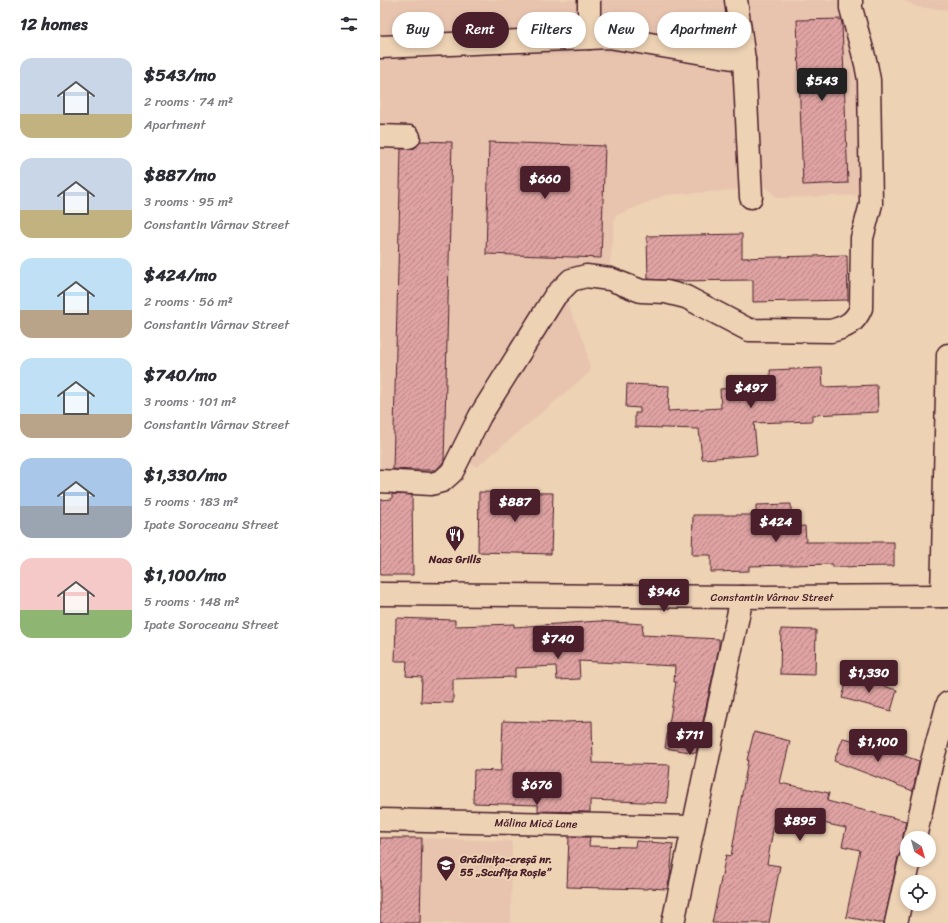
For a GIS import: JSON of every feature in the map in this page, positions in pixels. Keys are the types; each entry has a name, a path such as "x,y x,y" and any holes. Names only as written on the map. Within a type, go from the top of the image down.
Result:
{"street":[{"path":"589,0 590,38"},
{"path":"736,0 744,60 751,197"},
{"path":"380,481 431,484 442,481 452,472 484,410 555,296 571,280 586,276 610,279 641,291 666,292 686,297 749,330 831,331 850,324 858,316 861,308 862,238 871,204 869,80 851,8 851,0"},
{"path":"380,47 609,37 744,60"},
{"path":"380,136 409,136"},
{"path":"945,596 948,355"},
{"name":"Constantin Vârnav Street","path":"380,594 742,597 945,596"},
{"path":"673,923 692,827 742,597"},
{"path":"917,831 931,765 948,703"},
{"name":"Mălina Mică Lane","path":"380,820 692,827"},
{"path":"896,923 908,867"}],"shaded area":[{"path":"380,0 845,0 862,68 866,195 777,198 767,188 665,195 615,216 609,273 567,274 564,297 586,346 590,372 477,467 468,462 420,477 380,475"},
{"path":"903,0 948,0 948,10 917,7"},
{"name":"Grădinița-creșă nr. 55 „Scufița Roșie”","path":"380,837 512,841 511,923 380,923"}],"building":[{"path":"841,19 848,183 803,185 797,20"},
{"path":"420,141 452,142 444,461 436,470 393,469 401,149 415,148"},
{"path":"489,142 605,146 601,258 486,254"},
{"path":"742,234 742,258 847,255 848,300 753,302 753,280 674,281 648,279 647,236"},
{"path":"822,368 823,387 877,385 878,412 812,415 812,421 754,423 757,455 702,459 699,429 635,427 635,413 640,413 640,408 626,407 627,384 669,386 668,411 721,408 720,389 771,385 770,370"},
{"path":"479,492 553,493 551,554 478,552"},
{"path":"392,494 412,495 413,575 380,575 380,500 392,499"},
{"path":"791,504 791,527 805,526 806,542 894,542 894,566 832,567 832,564 749,566 749,571 711,572 711,555 692,555 693,515 756,515 756,505"},
{"path":"396,618 455,620 455,626 514,624 514,627 599,621 643,624 642,635 719,639 719,647 696,753 665,748 676,682 674,682 675,666 579,661 580,679 557,680 556,666 515,668 515,677 453,679 453,703 421,702 422,677 406,676 407,661 395,661"},
{"path":"781,629 816,630 815,675 780,674"},
{"path":"848,676 897,690 891,711 842,698"},
{"path":"503,721 565,723 592,721 593,763 670,765 667,803 590,800 590,812 538,811 538,805 473,803 474,770 501,771"},
{"path":"754,732 790,741 780,783 829,793 827,801 906,821 904,831 900,831 900,854 898,857 884,923 846,917 860,850 842,846 846,828 776,813 767,864 780,866 769,923 712,923 726,855 731,856 747,760"},
{"path":"843,738 870,744 919,761 913,791 834,761"},
{"path":"569,837 590,837 589,846 635,847 636,841 673,844 670,877 667,889 567,887"},
{"path":"380,838 422,838 420,923 380,923"}],"place":[{"name":"Naas Grills","path":"455,552"},
{"name":"Grădinița-creșă nr. 55 „Scufița Roșie”","path":"446,882"}]}
